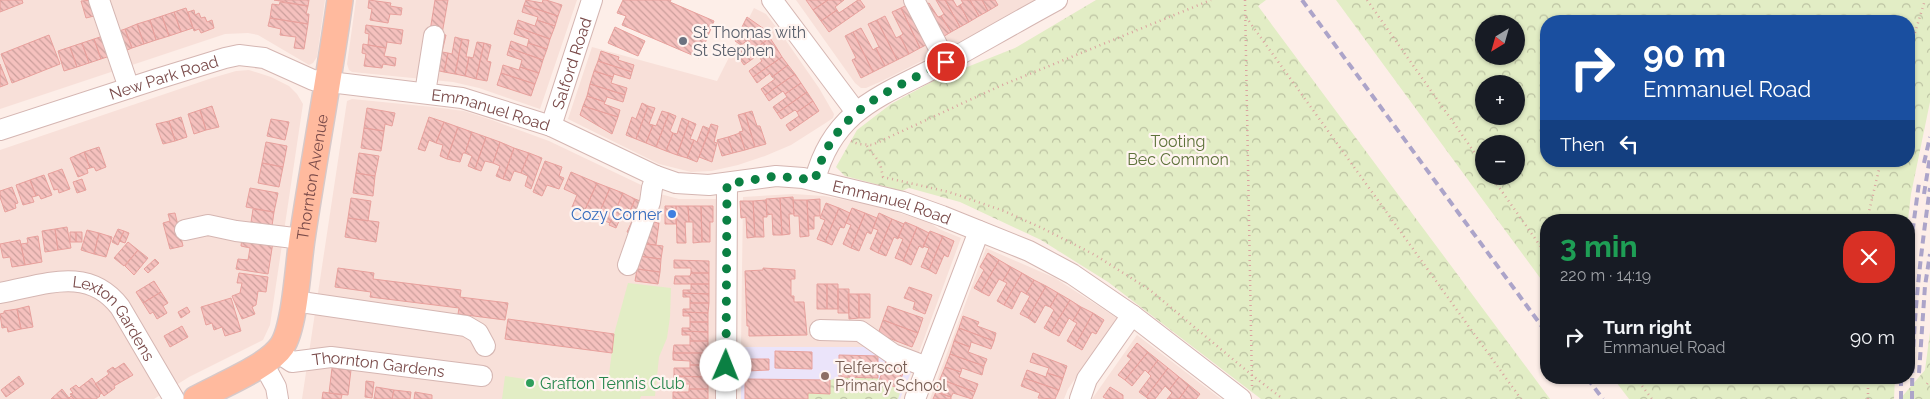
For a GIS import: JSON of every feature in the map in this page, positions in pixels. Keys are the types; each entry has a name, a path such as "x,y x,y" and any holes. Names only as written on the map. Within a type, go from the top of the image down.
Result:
{"main road":[{"name":"Thornton Avenue","path":"270,358 286,338 294,301 340,0"},
{"path":"196,399 270,358"}],"street":[{"path":"99,0 129,88"},
{"name":"Salford Road","path":"550,126 592,0"},
{"path":"772,0 856,112"},
{"path":"914,0 946,62"},
{"path":"815,180 822,156 828,145 856,112 869,101 946,62 1057,0"},
{"path":"425,93 434,36"},
{"name":"New Park Road","path":"0,130 239,55 264,58 308,78 328,83"},
{"name":"Emmanuel Road","path":"328,83 474,100 550,126 656,176 687,185 727,184 776,176 815,180 903,202 979,230 1051,262 1092,286 1245,395"},
{"path":"628,265 650,202 656,176"},
{"path":"726,399 727,184"},
{"path":"185,230 208,225 236,231 302,239"},
{"path":"915,399 979,230"},
{"name":"Lexton Gardens","path":"0,292 65,281 91,283 102,288 112,296 120,307 174,399"},
{"path":"294,301 466,326 478,333 484,346"},
{"path":"1080,399 1087,379 1132,315"},
{"path":"820,330 860,331 893,354 927,367"},
{"name":"Thornton Gardens","path":"270,358 292,362 331,357 482,376"},
{"path":"270,358 278,399"}],"path":[{"path":"848,140 858,144 872,145 1000,86 1211,0"},
{"path":"1245,0 1253,376 1245,395"},
{"path":"1366,0 1475,153"},
{"path":"1915,32 1925,0"},
{"path":"1246,17 1521,399"},
{"path":"1868,214 1880,167"},
{"path":"1497,185 1540,245"},
{"path":"1927,384 1930,380"},
{"path":"1641,384 1652,399"},
{"path":"1868,384 1868,399"}],"shaded area":[{"path":"0,0 325,0 317,57 309,65 258,35 248,33 225,34 0,109"},
{"path":"356,0 577,0 540,109 479,88 453,82 352,72 347,64"},
{"path":"796,0 1037,0 993,25 882,81 866,88 861,88 855,83"},
{"path":"754,8 766,14 780,32 819,88 834,114 833,118 791,145 738,165 711,171 691,172 659,164 568,119 592,47 717,81"},
{"path":"249,70 271,77 289,86 303,104 270,325 263,340 189,377 154,399 0,399 0,150 212,78 236,71"},
{"path":"352,99 464,111 549,141 660,194 679,199 716,199 717,399 302,399 347,101"},
{"path":"793,194 824,196 873,205 929,222 939,229 961,238 915,363 871,347 741,347 743,197"},
{"path":"986,248 1055,278 1117,318 1068,389 1064,399 930,399"},
{"path":"1137,335 1221,399 1092,399"},
{"name":"Telferscot Primary School","path":"741,347 871,347 915,363 900,399 741,399"}],"green space":[{"name":"Tooting Bec Common","path":"1096,0 1266,0 1258,6 1550,399 1261,399 1108,282 1041,240 960,202 909,188 902,191 845,176 836,167 857,130 891,104 937,79 1015,48"},
{"path":"1336,0 1930,0 1930,102 1909,214 1540,214 1540,278"},
{"path":"628,283 671,288 667,338 659,357 655,396 641,396 640,399 502,399 505,376 607,391 614,334"},
{"path":"1930,332 1930,399 1900,399 1915,384 1925,370"},
{"path":"839,377 878,378 879,381 901,390 898,399 808,399 808,393 830,393 830,380"},
{"path":"1618,384 1895,384 1894,399 1629,399"}],"building":[{"path":"0,0 22,0 23,3 0,12"},
{"path":"93,0 98,15 86,18 81,1"},
{"path":"274,0 309,0 308,6"},
{"path":"369,0 391,3 390,6 402,8 401,15 390,14 388,23 370,20 372,9 368,8"},
{"path":"435,0 448,0 442,34 430,31"},
{"path":"526,0 542,3 543,0 546,0 562,5 558,16 524,5"},
{"name":"St Thomas with St Stephen","path":"623,0 671,0 670,2 714,21 699,58 622,25 626,16 617,13"},
{"path":"806,0 828,0 813,10"},
{"path":"828,0 844,0 835,7 837,10 821,21 813,10"},
{"path":"858,0 865,7 829,32 821,21 837,10 839,13"},
{"path":"936,0 945,0 960,27 951,32 941,16 944,14"},
{"path":"945,0 953,0 957,7 960,5 969,22 960,27"},
{"path":"961,0 970,0 979,16 969,22 960,5 963,3"},
{"path":"970,0 982,0 988,11 979,16"},
{"path":"982,0 995,0 998,5 988,11"},
{"path":"280,2 308,6 306,14 309,14 308,24 270,18 272,4 279,5"},
{"path":"929,3 938,17 941,16 951,32 941,38 923,6"},
{"path":"909,4 932,42 920,48 901,8"},
{"path":"524,5 558,16 555,26 537,20 538,17 522,12"},
{"path":"186,8 193,28 181,32 174,12"},
{"path":"901,8 920,48 909,54 900,36 903,34 892,12"},
{"path":"194,10 195,15 199,13 201,18 205,17 207,22 212,20 214,28 201,33 199,29 194,31 188,12"},
{"path":"174,12 181,32 169,36 162,16"},
{"path":"162,16 169,36 156,40 150,20"},
{"path":"885,16 896,38 900,36 909,54 897,60 877,20"},
{"path":"747,17 764,29 741,45 735,41"},
{"path":"270,18 308,24 304,49 294,48 296,37 280,35 281,29 268,26"},
{"path":"150,20 156,40 144,44 137,24"},
{"path":"518,20 535,26 537,20 555,26 550,39 516,27"},
{"path":"877,20 897,60 885,66 876,48 879,47 868,24"},
{"path":"137,24 144,44 132,48 125,29"},
{"path":"366,25 403,30 401,44 387,42 386,48 368,45 369,34 365,33"},
{"path":"516,27 550,39 547,49 528,43 529,39 514,34"},
{"path":"615,27 645,41 638,56 608,43"},
{"path":"861,28 873,50 876,48 885,66 873,72 853,32"},
{"path":"125,29 132,48 120,53 113,33"},
{"path":"764,29 770,38 740,59 736,53 750,43 748,40"},
{"path":"853,32 873,72 861,78 852,60 856,58 845,36"},
{"path":"439,34 446,35 442,52 448,53 444,72 431,69"},
{"path":"49,35 60,64 12,83 1,54"},
{"path":"106,35 113,55 101,59 94,39"},
{"path":"455,37 462,39 455,74 444,72 448,53 452,54"},
{"path":"770,38 776,47 760,58 758,55 744,65 740,59"},
{"path":"94,39 101,59 89,63 82,43"},
{"path":"462,39 469,40 466,57 469,57 465,76 455,74"},
{"path":"511,41 527,47 528,43 547,49 543,60 509,48"},
{"path":"477,42 484,43 476,79 465,76 469,57 473,58"},
{"path":"82,43 89,63 77,67 70,47"},
{"path":"484,43 491,45 487,61 491,62 487,81 476,79"},
{"path":"363,44 386,48 384,56 396,58 395,66 383,64 382,68 364,66 366,54 362,53"},
{"path":"70,47 77,67 64,71 58,51"},
{"path":"776,47 782,57 753,77 749,71 762,61 760,58"},
{"path":"509,48 543,60 539,73 520,67 522,60 507,55"},
{"path":"601,51 619,57 618,60 634,65 632,72 598,61"},
{"path":"782,57 788,65 772,77 770,73 757,83 753,77"},
{"path":"598,61 632,72 630,79 614,74 613,77 594,71"},
{"path":"0,64 8,84 0,87"},
{"path":"503,65 519,70 520,67 539,73 535,84 501,73"},
{"path":"788,65 795,74 765,95 761,89 775,79 772,77"},
{"path":"594,71 613,77 611,83 627,88 625,95 590,84"},
{"path":"501,73 535,84 531,96 497,85"},
{"path":"795,74 801,83 785,94 783,91 769,101 765,95"},
{"path":"801,83 807,92 777,113 773,107 787,97 785,94"},
{"path":"590,84 625,95 623,102 607,97 605,102 587,96"},
{"path":"807,92 813,101 797,112 795,110 781,119 777,113"},
{"path":"587,96 605,102 604,104 620,110 618,117 583,106"},
{"path":"813,101 819,111 790,131 786,125 799,116 797,112"},
{"path":"642,103 648,106 636,139 626,135 632,117 636,119"},
{"path":"212,106 219,127 206,130 200,110"},
{"path":"583,106 618,117 612,134 580,115"},
{"path":"648,106 655,108 649,124 653,125 646,143 636,139"},
{"path":"367,108 395,113 392,126 385,124 384,131 364,128"},
{"path":"200,110 206,130 194,134 188,114"},
{"path":"662,111 669,113 656,147 646,143 653,125 656,126"},
{"path":"752,111 757,126 760,126 766,144 755,147 745,113"},
{"path":"669,113 676,116 670,131 673,133 666,151 656,147"},
{"path":"745,113 755,147 745,150 739,132 743,131 738,115"},
{"path":"181,117 187,137 175,141 169,121"},
{"path":"429,117 444,122 436,143 429,140 425,151 418,149"},
{"path":"682,118 689,121 677,155 666,151 673,133 677,134"},
{"path":"271,119 289,122 285,140 267,136"},
{"path":"169,121 175,141 163,144 156,124"},
{"path":"689,121 696,124 690,139 694,140 687,158 677,155"},
{"path":"444,122 458,127 447,159 440,156 443,145 436,143"},
{"path":"711,124 718,126 714,142 717,143 712,162 699,157"},
{"path":"703,126 710,129 697,162 687,158 694,140 697,142"},
{"path":"458,127 472,132 460,162 447,159"},
{"path":"364,128 384,131 381,151 361,148"},
{"path":"472,132 486,137 475,169 468,166 472,156 465,153"},
{"path":"740,133 745,150 733,153 728,137"},
{"path":"486,137 500,142 493,163 485,161 481,171 475,169"},
{"path":"728,137 733,153 722,156 717,140"},
{"path":"266,142 287,146 283,167 262,163"},
{"path":"500,142 514,148 503,179 496,176 500,166 493,163"},
{"path":"99,147 106,167 96,171 94,167 90,168 84,152"},
{"path":"514,148 529,153 521,173 514,171 510,181 503,179"},
{"path":"84,152 90,168 87,169 88,173 78,177 70,158"},
{"path":"359,153 379,156 375,176 356,173"},
{"path":"529,153 542,158 531,189 525,186 528,176 521,173"},
{"path":"545,161 562,167 559,176 564,178 559,189 547,185 542,196 533,192"},
{"path":"262,163 283,167 279,187 258,183"},
{"path":"62,169 70,189 59,193 58,189 54,190 48,174"},
{"path":"571,172 597,183 584,212 572,207 577,195 564,189"},
{"path":"356,173 375,176 373,196 353,193"},
{"path":"44,175 52,195 41,199 39,195 36,196 30,180"},
{"path":"82,179 86,190 77,193 73,182"},
{"path":"30,180 36,196 32,197 34,202 23,205 16,185"},
{"path":"597,183 610,188 597,218 584,212"},
{"path":"12,187 18,203 15,204 16,208 5,212 0,191"},
{"path":"250,188 278,193 274,212 246,207"},
{"path":"610,188 623,193 610,223 597,218"},
{"path":"623,193 635,199 628,216 622,214 616,228 609,225"},
{"path":"793,197 794,214 789,214 790,234 782,235 780,198"},
{"path":"351,198 371,201 368,221 348,218"},
{"path":"780,198 782,235 773,235 772,214 767,215 766,199"},
{"path":"635,199 648,204 634,236 627,232 633,219 628,216"},
{"path":"820,199 820,216 814,216 814,229 808,229 807,200"},
{"path":"766,200 767,217 763,217 764,237 755,237 753,201"},
{"path":"793,200 807,200 809,236 800,237 799,216 794,216"},
{"path":"740,201 753,201 755,237 747,238 746,217 741,218"},
{"path":"826,203 839,208 825,242 817,239 825,220 820,218"},
{"path":"665,206 676,206 676,224 665,224"},
{"path":"676,206 688,206 689,222 685,222 686,243 677,243"},
{"path":"688,206 701,206 702,242 693,243 693,222 689,222"},
{"path":"701,206 713,206 713,222 710,222 710,242 702,242"},
{"path":"839,208 850,213 844,228 840,227 832,245 825,242"},
{"path":"852,208 865,213 851,248 843,244 851,225 846,223"},
{"path":"253,209 274,212 271,233 250,229"},
{"path":"175,213 183,246 170,249 163,223 170,221 168,214"},
{"path":"865,213 877,218 871,234 867,232 859,251 851,248"},
{"path":"879,213 892,219 878,253 870,249 878,230 873,228"},
{"path":"348,218 379,222 376,242 345,237"},
{"path":"892,219 904,224 898,239 894,237 886,256 878,253"},
{"path":"647,221 659,223 656,245 644,244"},
{"path":"905,222 917,227 903,261 895,258 903,239 898,237"},
{"path":"67,227 71,248 58,250 55,229"},
{"path":"917,227 929,233 923,248 919,246 911,265 903,261"},
{"path":"55,229 58,250 45,252 42,231"},
{"path":"118,229 124,231 118,245 112,242"},
{"path":"87,230 99,233 94,254 81,250"},
{"path":"124,231 129,233 125,243 119,241"},
{"path":"930,231 943,236 929,270 921,267 929,248 923,246"},
{"path":"70,232 76,232 76,242 70,242"},
{"path":"76,232 82,232 82,242 76,242"},
{"path":"99,233 112,237 106,257 94,254"},
{"path":"38,236 42,262 25,265 21,244 28,243 27,238"},
{"path":"943,236 954,241 948,257 944,255 936,274 929,270"},
{"path":"242,237 273,242 268,274 236,269 238,259 248,260 250,248 241,246"},
{"path":"20,240 25,265 12,267 10,257 3,258 0,244"},
{"path":"128,242 138,250 124,266 114,258"},
{"path":"640,243 663,246 661,259 639,256"},
{"path":"138,250 148,258 134,275 125,266"},
{"path":"988,253 999,260 981,292 974,288 984,270 980,267"},
{"path":"639,256 661,259 660,272 637,269"},
{"path":"155,259 159,263 148,273 144,269"},
{"path":"674,260 709,261 709,273 691,273 691,268 674,268"},
{"path":"999,260 1011,267 1003,281 999,279 989,296 981,292"},
{"path":"1011,267 1022,273 1004,305 997,301 1007,283 1003,281"},
{"path":"338,268 374,273 373,279 461,290 460,297 508,303 505,320 458,314 459,308 370,297 371,292 335,287"},
{"path":"763,268 795,270 795,279 791,279 791,296 794,296 794,302 804,302 807,335 749,336 745,271 763,270"},
{"path":"637,269 660,272 658,284 635,281"},
{"path":"239,273 268,277 266,292 258,291 256,305 252,307 255,314 242,319 232,296 240,293 242,283 237,283"},
{"path":"691,273 709,273 709,284 674,284 675,276 690,276"},
{"path":"1022,273 1034,280 1026,294 1021,291 1012,309 1004,305"},
{"path":"1034,280 1046,286 1028,318 1020,314 1030,296 1026,294"},
{"path":"154,281 161,292 143,303 136,292"},
{"path":"691,284 709,284 709,294 683,293 683,290 691,290"},
{"path":"817,284 827,284 827,309 817,309"},
{"path":"827,284 838,284 838,309 827,309"},
{"path":"1046,286 1058,293 1050,307 1045,305 1035,323 1028,318"},
{"path":"909,287 932,295 925,314 913,309 915,302 904,298"},
{"path":"838,289 849,289 849,313 838,313"},
{"path":"161,292 168,303 163,306 167,313 157,319 153,312 150,314 143,303"},
{"path":"683,293 709,294 709,303 690,303 690,297 683,297"},
{"path":"1058,293 1070,300 1051,332 1044,328 1054,310 1050,307"},
{"path":"848,294 859,294 859,318 849,319"},
{"path":"859,294 870,294 870,318 859,318"},
{"path":"231,298 241,331 225,336 222,327 214,330 212,323 206,325 201,307"},
{"path":"1070,300 1081,307 1073,321 1069,318 1059,336 1051,332"},
{"path":"690,303 709,303 708,313 683,312 683,309 690,309"},
{"path":"29,306 33,327 21,329 17,309"},
{"path":"888,306 923,318 918,333 883,320"},
{"path":"187,307 190,312 181,318 178,312"},
{"path":"1081,307 1093,313 1075,346 1067,341 1077,323 1073,321"},
{"path":"17,309 21,329 8,332 7,327 2,328 0,314 4,313 4,311"},
{"path":"683,312 708,313 708,322 690,322 690,316 683,316"},
{"path":"1093,313 1104,320 1096,334 1092,332 1082,350 1075,346"},
{"path":"963,316 979,322 977,326 996,333 994,341 959,328"},
{"path":"508,319 614,334 612,353 505,339"},
{"path":"883,320 918,333 912,347 878,334"},
{"path":"690,322 708,322 708,332 682,331 682,328 690,328"},
{"path":"182,326 188,337 170,347 164,336"},
{"path":"959,328 994,341 991,349 971,342 970,347 954,341"},
{"path":"682,331 708,332 708,341 690,341 690,335 682,335"},
{"path":"690,341 708,341 708,353 673,353 674,345 690,345"},
{"path":"954,341 970,347 968,352 987,359 984,366 950,354"},
{"path":"1137,343 1148,352 1125,380 1118,375 1131,359 1127,356"},
{"path":"775,351 812,352 812,369 775,368"},
{"path":"1148,352 1158,360 1148,373 1145,370 1132,386 1125,380"},
{"path":"673,353 708,353 708,365 690,365 690,361 673,360"},
{"path":"1033,353 1067,366 1063,378 1047,373 1049,368 1030,362"},
{"path":"950,354 984,366 982,375 962,368 961,372 945,367"},
{"path":"839,355 878,356 878,378 839,377"},
{"path":"746,359 769,359 769,370 747,371"},
{"path":"1158,360 1168,368 1146,397 1139,392 1151,376 1148,373"},
{"path":"886,361 900,365 899,368 904,370 898,388 879,381"},
{"path":"124,363 133,375 114,386 115,388 104,396 95,384 109,374 107,371 113,367 115,369"},
{"path":"690,365 708,365 708,377 674,376 674,368 690,368"},
{"path":"945,367 961,372 959,377 978,384 975,392 940,379"},
{"path":"332,368 351,370 348,395 329,393"},
{"path":"1168,368 1179,377 1169,390 1165,386 1155,399 1148,399 1146,397"},
{"path":"1027,370 1046,377 1047,373 1063,378 1059,390 1024,378"},
{"path":"19,376 24,384 6,397 1,390"},
{"path":"674,376 708,377 708,389 689,389 690,384 673,384"},
{"path":"1179,377 1189,385 1179,399 1167,399 1172,393 1169,390"},
{"path":"92,378 102,393 100,396 96,399 74,399 70,394 73,393 70,389 76,385 79,388"},
{"path":"1024,378 1059,390 1055,399 1038,398 1040,393 1021,386"},
{"path":"745,379 830,380 830,394 808,393 808,399 745,399"},
{"path":"940,379 975,392 972,399 953,393 951,397 936,392"},
{"path":"366,381 374,382 372,398 365,397"},
{"path":"1189,385 1200,394 1196,399 1179,399"},
{"path":"376,387 394,390 392,399 374,399"},
{"path":"1110,387 1123,395 1123,399 1107,399 1103,397"},
{"path":"62,389 69,398 71,396 74,399 51,399"},
{"path":"689,389 708,389 708,399 673,399 673,392 689,392"},
{"path":"394,390 411,392 410,399 392,399"},
{"path":"323,392 342,395 341,399 322,399"},
{"path":"415,392 432,395 432,399 414,399"},
{"path":"936,392 951,397 951,399 933,399"}],"railway":[{"path":"1302,0 1540,324"},
{"path":"1924,163 1930,137"},
{"path":"1924,194 1930,157"},
{"path":"1915,214 1919,183"},
{"path":"1915,320 1930,188"},
{"path":"1919,373 1925,286 1930,254"},
{"path":"1592,384 1603,399"},
{"path":"1901,384 1901,399"},
{"path":"1912,384 1912,399"}],"place":[{"name":"St Thomas with St Stephen","path":"683,41"},
{"name":"Cozy Corner","path":"672,214"},
{"name":"Telferscot Primary School","path":"825,376"},
{"name":"Grafton Tennis Club","path":"530,383"}],"route":[{"path":"726,366 727,184 776,176 815,180 822,156 828,145 843,125 856,112 869,101 946,62"}]}
